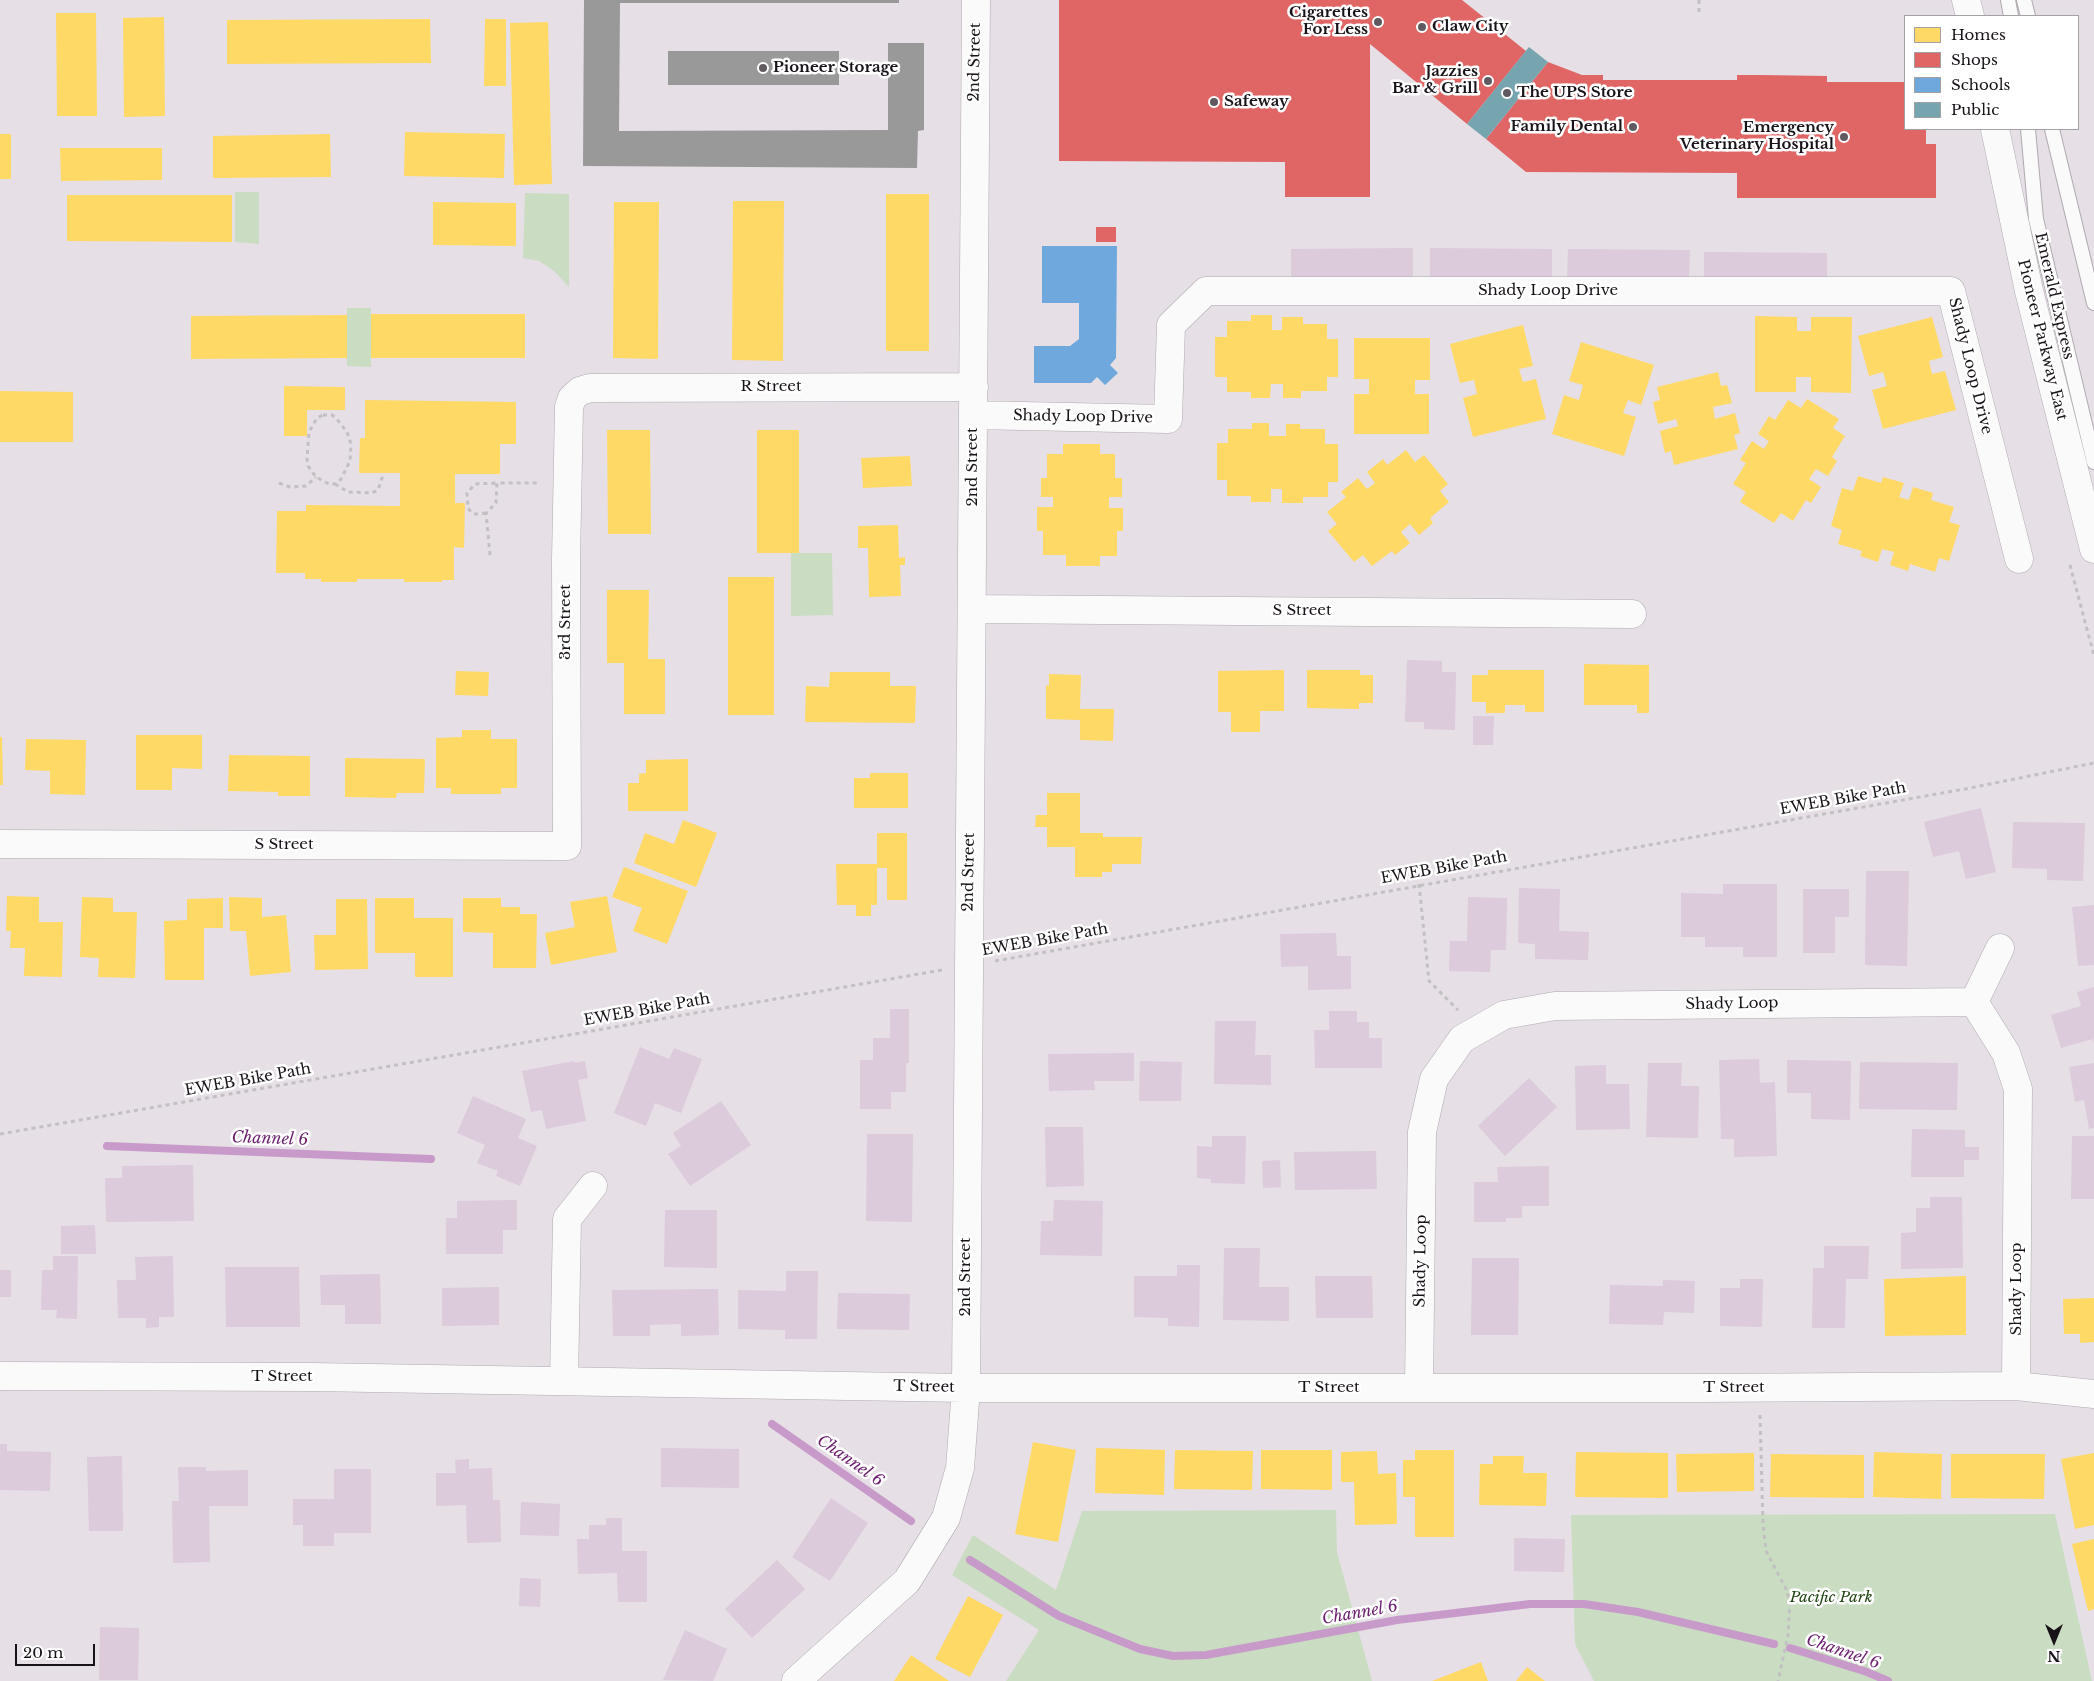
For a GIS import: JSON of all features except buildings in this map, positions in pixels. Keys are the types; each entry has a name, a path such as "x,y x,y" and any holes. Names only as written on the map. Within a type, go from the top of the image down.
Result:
{"street":[{"name":"2nd Street","path":"796,1681 907,1581 946,1518 960,1468 966,1388 976,0"},
{"path":"1966,0 1970,15"},
{"name":"Pioneer Parkway East","path":"1996,130 2029,291 2094,549"},
{"name":"Shady Loop Drive","path":"974,415 1168,419 1171,325 1206,291 1951,291 2019,559"},
{"name":"R Street","path":"572,398 580,391 590,388 974,387"},
{"name":"3rd Street","path":"567,846 566,560 569,407 572,398"},
{"name":"S Street","path":"973,609 1632,614"},
{"name":"S Street","path":"0,844 567,846"},
{"path":"1974,1002 2000,948"},
{"name":"Shady Loop","path":"1419,1388 1422,1132 1434,1079 1462,1039 1504,1015 1555,1006 1974,1002 2006,1053 2018,1089 2016,1386"},
{"path":"564,1381 568,1219 593,1186"},
{"name":"T Street","path":"0,1376 312,1377 966,1388 2016,1386 2094,1394"}],"lane":[{"path":"2008,0 2011,15"},
{"path":"2024,0 2028,15"},
{"name":"Emerald Express","path":"2028,130 2036,219 2094,462"},
{"path":"2052,130 2094,303"}],"path":[{"path":"1699,0 1699,15"},
{"path":"335,484 346,470 351,452 347,432 336,418 323,416 317,418 309,432 308,466 316,477 329,484 335,484 348,492 372,493 378,490 383,475"},
{"path":"279,484 290,487 306,486 316,477"},
{"path":"497,484 496,503 486,513 475,514 471,512 467,502 467,493 475,484 497,484 546,484"},
{"path":"486,513 490,555"},
{"name":"EWEB Bike Path","path":"0,1134 968,965 1955,790 2094,763"},
{"path":"1419,884 1429,981 1478,1030"},
{"path":"1759,1387 1763,1525 1766,1551 1786,1589 1790,1603 1788,1635 1778,1681"}],"green space":[{"path":"235,192 259,192 259,244 235,242"},
{"path":"525,193 569,194 569,287 554,271 539,261 523,258"},
{"path":"347,308 371,308 371,367 347,366"},
{"path":"791,553 832,553 833,615 791,616"},
{"path":"1336,1510 1337,1552 1372,1681 1006,1681 1039,1630 952,1575 973,1535 1056,1590 1082,1511"},
{"name":"Pacific Park","path":"2055,1514 2092,1681 1594,1681 1575,1644 1571,1515"}],"waterway":[{"name":"Channel 6","path":"107,1146 431,1159"},
{"name":"Channel 6","path":"772,1424 911,1521"},
{"name":"Channel 6","path":"970,1560 1059,1616 1140,1649 1173,1656 1206,1655 1397,1620 1530,1604 1584,1604 1638,1612 1774,1644"},
{"name":"Channel 6","path":"1790,1648 1867,1672 1888,1681"}],"place":[{"name":"Cigarettes For Less","path":"1378,22"},
{"name":"Claw City","path":"1422,27"},
{"name":"Pioneer Storage","path":"763,68"},
{"name":"Jazzies Bar & Grill","path":"1488,81"},
{"name":"The UPS Store","path":"1507,93"},
{"name":"Safeway","path":"1214,102"},
{"name":"Family Dental","path":"1633,127"},
{"name":"Emergency Veterinary Hospital","path":"1844,137"}]}
